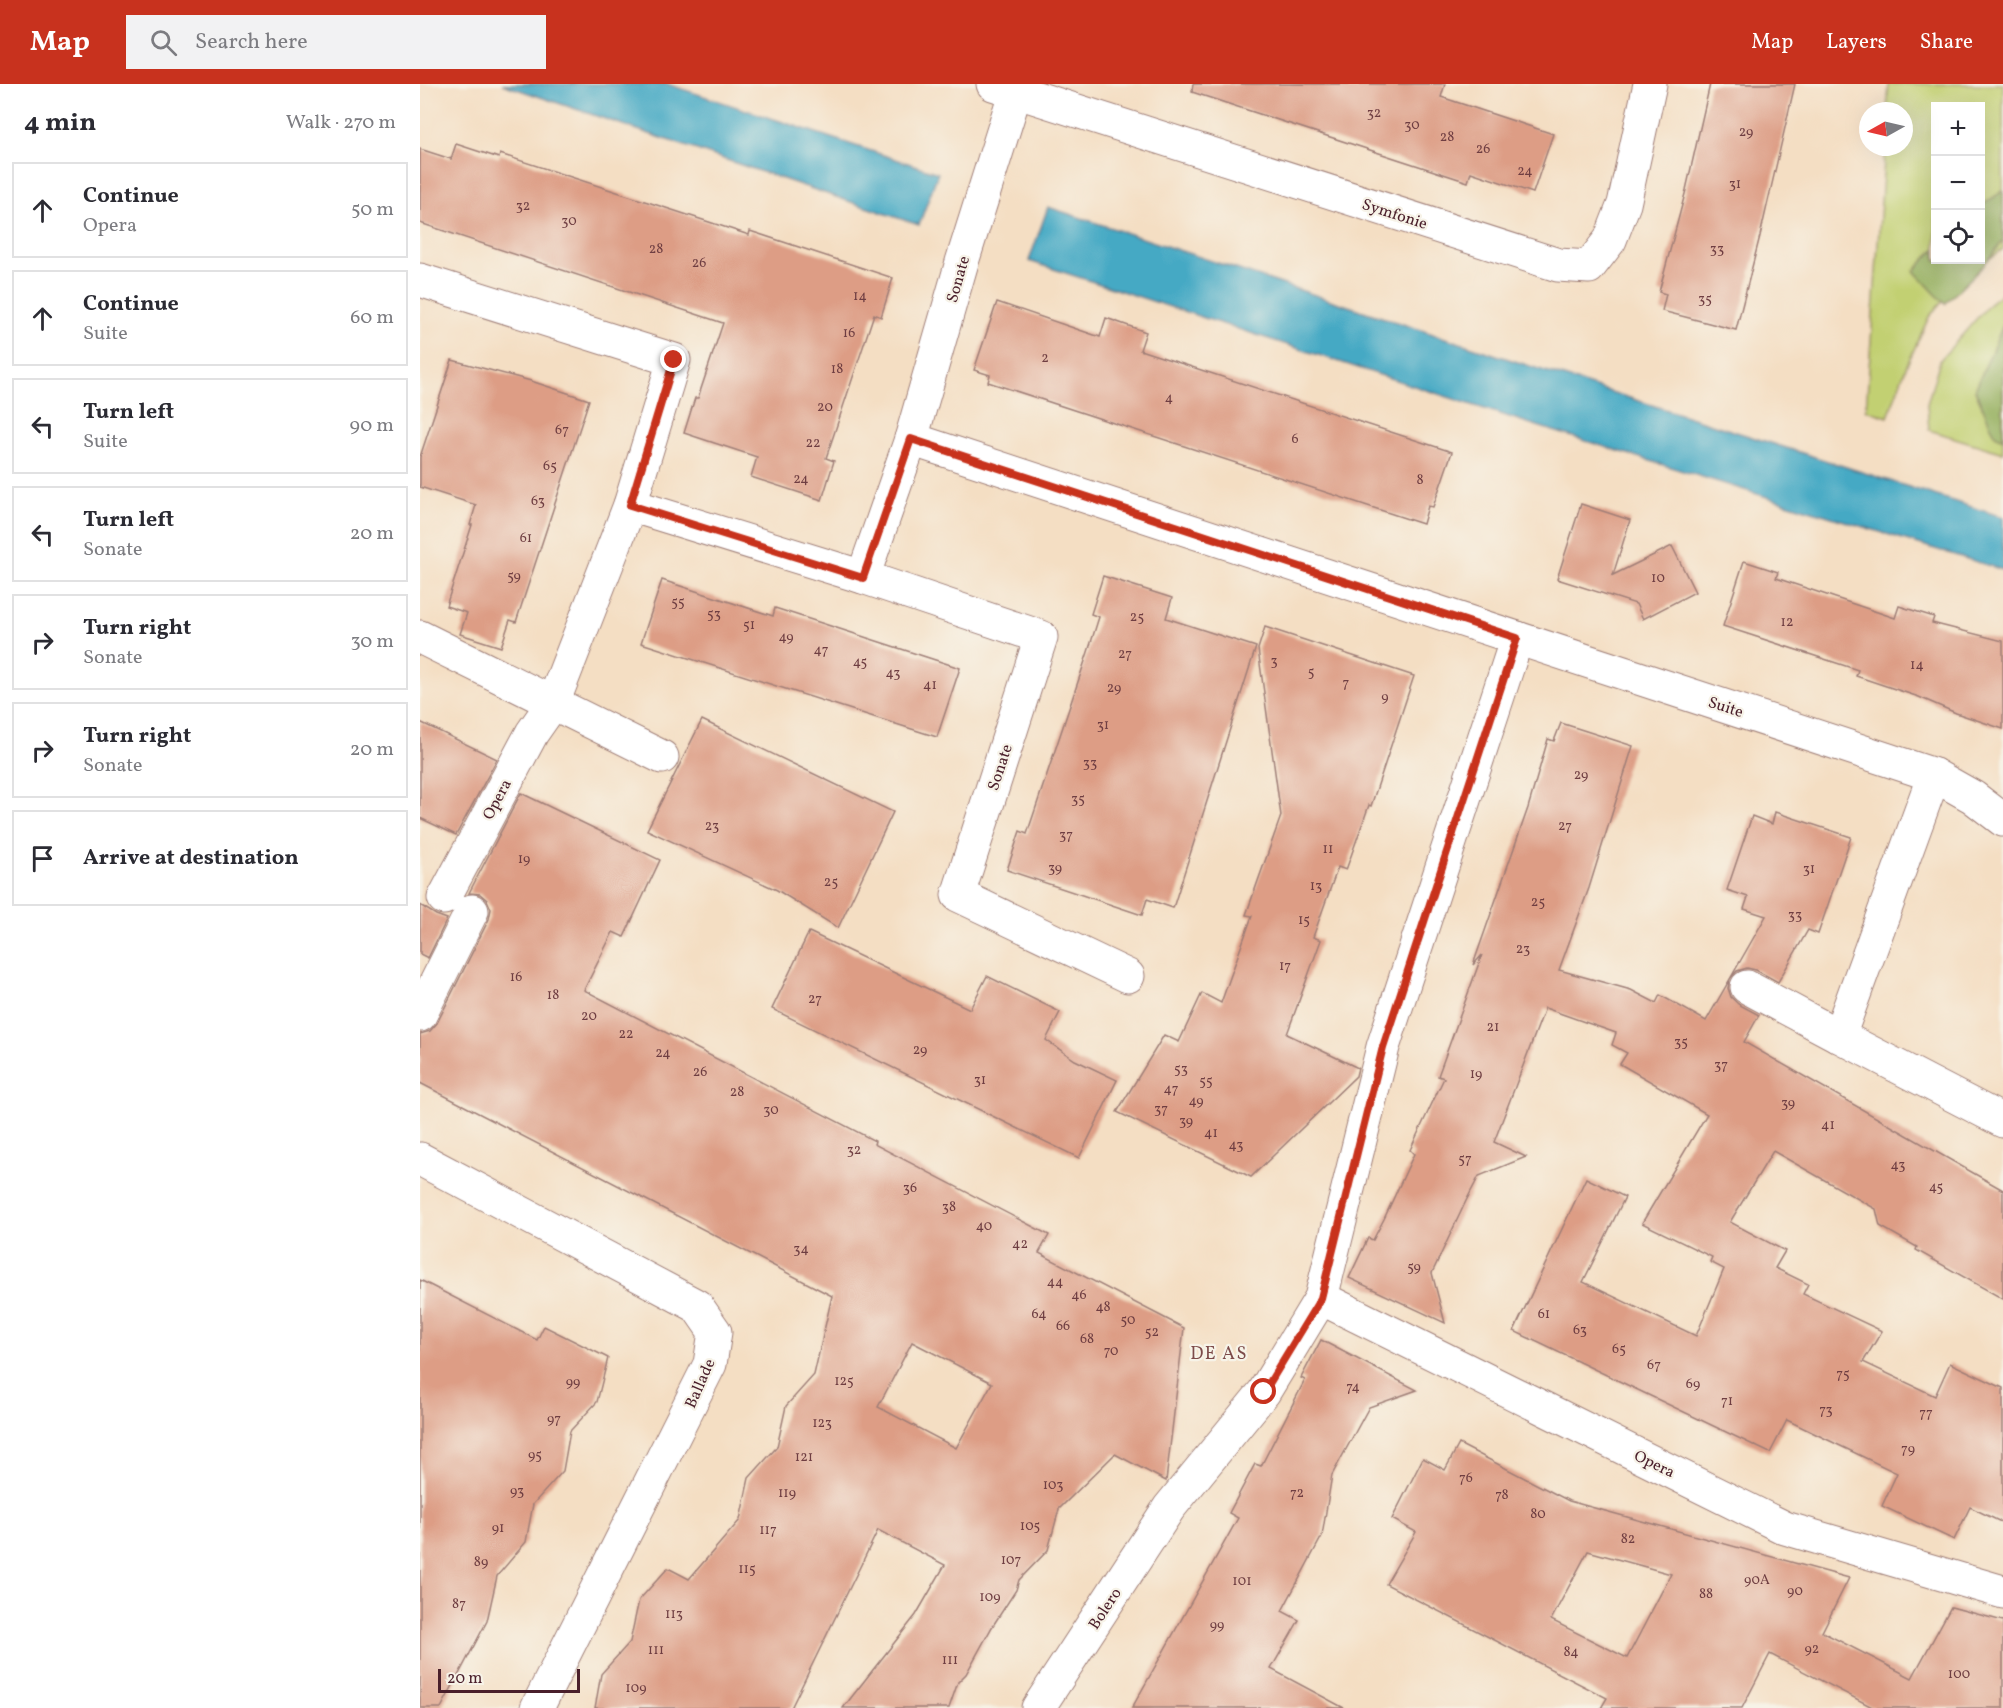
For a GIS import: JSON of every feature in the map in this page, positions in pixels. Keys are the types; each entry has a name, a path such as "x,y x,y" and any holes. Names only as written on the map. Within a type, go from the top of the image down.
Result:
{"street":[{"name":"Symfonie","path":"1009,86 1558,265 1589,267 1610,240 1624,204 1650,84"},
{"name":"Sonate","path":"863,578 911,439 1009,86"},
{"path":"420,280 674,360 630,505 553,703"},
{"name":"Suite","path":"911,439 1934,775 1973,797 2003,820"},
{"name":"Sonate","path":"630,505 1041,637 957,895 1128,976"},
{"path":"420,637 662,757"},
{"path":"1321,1298 1383,1047 1517,638"},
{"name":"Opera","path":"420,1015 458,905 532,733 553,703"},
{"path":"1839,1036 1934,775"},
{"path":"1747,987 2003,1121"},
{"name":"Ballade","path":"420,1159 697,1306 715,1332 710,1364 537,1708"},
{"name":"Opera","path":"1321,1298 1785,1528 2003,1592"},
{"name":"Bolero","path":"1038,1708 1169,1508 1264,1392 1321,1298"}],"green space":[{"path":"1889,84 2003,84 2003,249 1985,262 1985,102 1931,102 1931,264 1982,264 1965,276 1929,317 1906,367 1888,417 1866,410 1884,156 1913,156 1913,102 1888,102"},
{"path":"2003,191 2003,241 1985,263 1985,210 1985,203"},
{"path":"1931,253 1931,264 1984,264 1945,304 1914,271"},
{"path":"2003,293 2003,453 1929,430 1927,404 1940,360 1993,300"},
{"path":"2003,325 2003,439 1995,435 1975,390"}],"water":[{"path":"502,84 667,84 938,173 919,225"},
{"path":"1048,207 1548,372 2003,517 2003,570 1531,424 1029,261"}],"building":[{"path":"1193,84 1445,84 1441,97 1553,134 1533,193 1471,172 1468,182 1192,92"},
{"path":"1710,84 1795,84 1736,330 1662,311 1666,294 1659,292 1686,190"},
{"path":"456,144 499,158 500,154 749,235 750,231 893,278 881,317 874,314 826,458 834,461 822,500 751,477 757,457 684,433 723,323 420,223 420,149 451,159"},
{"path":"997,302 1100,337 1106,318 1146,332 1140,350 1452,452 1433,507 1428,506 1423,524 988,382 990,375 974,370"},
{"path":"452,360 531,381 589,400 516,622 510,620 501,647 460,634 467,613 446,606 472,525 470,525 476,505 420,487 420,457"},
{"path":"1581,504 1630,520 1613,575 1672,546 1695,592 1643,619 1636,604 1557,579"},
{"path":"1744,561 1778,572 1776,578 1895,618 1899,606 1934,617 1932,623 2003,641 2003,729 1856,676 1858,670 1723,626"},
{"path":"1103,576 1172,598 1166,618 1256,647 1173,908 1147,899 1142,915 1007,870 1020,831 1027,834 1088,652 1099,617 1091,614"},
{"path":"662,580 773,616 775,608 960,668 937,737 641,643"},
{"path":"1265,627 1414,676 1371,806 1369,805 1346,870 1338,867 1313,937 1321,940 1287,1034 1358,1068 1356,1076 1251,1177 1117,1112 1164,1035 1179,1042 1202,993 1221,1003 1252,916 1246,915 1281,816 1258,649"},
{"path":"702,720 893,812 838,928 777,890 647,830"},
{"path":"420,722 497,759 456,835 420,818"},
{"path":"1561,723 1633,746 1589,888 1559,970 1631,990 1656,1003 1660,995 1706,1021 1730,979 1728,988 1731,997 1738,1004 1759,1015 1744,1042 2003,1190 2003,1299 1916,1250 1917,1247 1880,1226 1876,1209 1773,1151 1730,1222 1785,1251 1775,1268 1808,1284 1803,1294 1882,1331 1863,1362 1935,1396 1950,1363 2003,1388 2003,1523 1970,1507 1954,1540 1882,1506 1897,1473 1787,1420 1770,1453 1514,1331 1586,1178 1625,1197 1583,1282 1696,1336 1724,1269 1710,1262 1712,1257 1642,1223 1707,1114 1620,1064 1627,1053 1612,1045 1616,1033 1545,1008 1494,1142 1526,1157 1479,1176 1432,1273 1445,1323 1349,1278 1368,1238 1373,1240 1384,1219 1414,1154 1410,1150 1444,1078 1438,1076 1482,955 1473,965 1528,808 1548,739 1554,741"},
{"path":"521,793 660,860 624,937 613,932 584,990 875,1141 874,1144 1049,1235 1039,1253 1184,1328 1166,1481 1115,1454 1059,1509 1048,1550 1019,1580 1016,1590 966,1674 958,1682 949,1708 843,1708 916,1615 945,1565 878,1530 791,1708 595,1708 601,1674 630,1642 639,1600 668,1568 689,1579 740,1520 749,1478 777,1447 786,1406 814,1375 832,1296 420,1083 420,1034 430,1031 437,1023 489,919 491,909 487,900 480,894 469,893","holes":["912,1342 992,1383 956,1448 878,1407"]},
{"path":"1775,812 1851,837 1818,934 1808,930 1778,982 1756,970 1747,968 1737,971 1730,979 1766,916 1744,909 1748,897 1727,890 1752,816 1772,824"},
{"path":"420,905 447,919 428,958 420,954"},
{"path":"809,932 970,1009 987,976 1060,1012 1046,1040 1075,1060 1117,1080 1079,1158 772,1009"},
{"path":"420,1280 537,1340 544,1326 608,1358 597,1402 570,1431 563,1471 533,1504 526,1542 497,1576 487,1621 441,1708 420,1708"},
{"path":"1321,1340 1417,1390 1369,1407 1332,1475 1322,1536 1282,1611 1299,1620 1271,1669 1344,1708 1132,1708 1238,1518 1229,1513 1255,1464 1261,1466 1305,1380 1301,1378"},
{"path":"1459,1444 1569,1501 1849,1578 1822,1632 1912,1678 1951,1607 2003,1621 2003,1708 1874,1708 1770,1654 1742,1708 1601,1708 1607,1698 1386,1584 1416,1532 1392,1519 1423,1458 1445,1470","holes":["1588,1551 1671,1574 1627,1658 1551,1620"]}],"district":[{"name":"DE AS","path":"1219,1353"}],"route":[{"path":"674,360 630,505 863,578 911,439 1517,638 1383,1047 1321,1298 1264,1392"}]}
